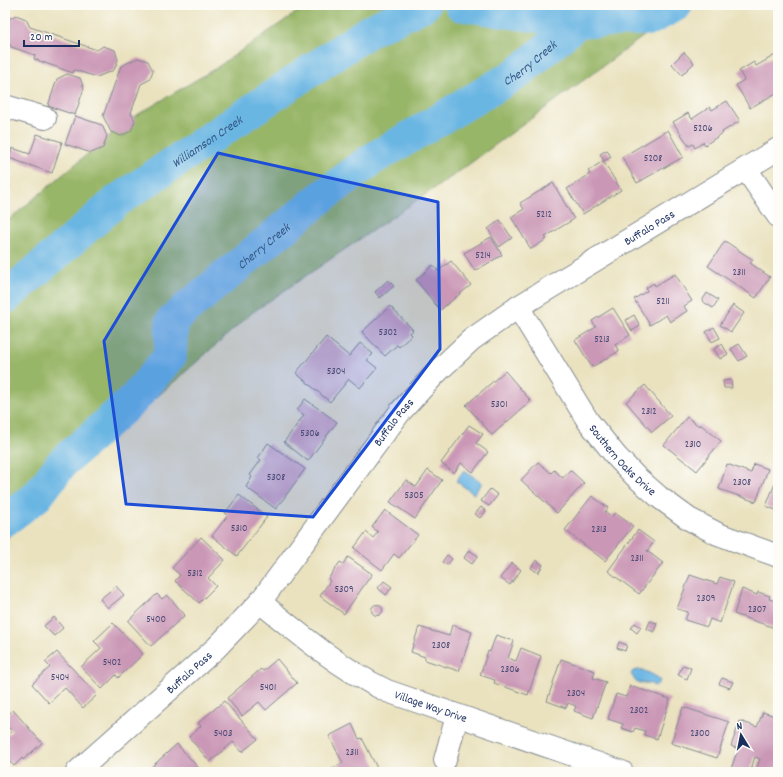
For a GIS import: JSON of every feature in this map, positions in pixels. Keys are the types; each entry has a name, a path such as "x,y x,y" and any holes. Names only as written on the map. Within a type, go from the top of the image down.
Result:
{"street":[{"path":"5,106 45,118"},
{"name":"Buffalo Pass","path":"79,771 216,648 260,602 400,412 436,372 472,340 518,307 778,149"},
{"path":"746,168 778,216"},
{"name":"Southern Oaks Drive","path":"518,307 588,421 616,456 635,476 659,497 689,518 718,534 778,556"},
{"name":"Village Way Drive","path":"260,602 348,669 364,680 387,691 622,772"},
{"path":"445,760 457,716"}],"highlighted area":[{"path":"218,153 438,202 440,349 313,517 126,504 104,341"}],"green space":[{"path":"307,5 686,5 457,173 253,312 35,505 5,541 5,223 127,121 216,68"}],"water":[{"path":"464,470 482,483 474,494 456,481"},
{"path":"639,670 651,674 660,681 656,686 648,683 637,683 631,674 633,671"}],"building":[{"path":"16,15 26,19 30,27 97,50 103,46 115,50 118,60 114,70 97,77 74,70 73,73 34,59 35,55 11,47 5,34 5,25 7,20"},
{"path":"684,52 694,63 682,75 672,64"},
{"path":"777,54 778,92 750,108 736,85 744,80 739,71 754,62 756,66"},
{"path":"138,58 148,61 153,71 149,80 141,84 131,113 135,121 131,131 121,136 111,132 103,116 121,66"},
{"path":"67,74 80,78 84,88 75,115 48,106 57,79"},
{"path":"727,101 740,121 705,145 703,142 695,148 693,144 689,146 673,122 688,113 692,119 710,107 712,110"},
{"path":"75,116 102,125 107,136 103,148 91,153 65,144"},
{"path":"668,130 683,157 637,183 622,157"},
{"path":"37,134 62,142 52,173 9,158 12,148 30,154"},
{"path":"607,150 611,157 604,161 600,154"},
{"path":"603,161 621,190 583,214 567,189 590,174 588,171"},
{"path":"5,175 10,186 5,199"},
{"path":"553,183 574,219 545,237 547,239 531,249 511,217 524,209 520,203"},
{"path":"500,220 512,238 499,247 488,229"},
{"path":"491,237 502,255 475,271 464,253"},
{"path":"725,241 753,260 750,263 770,277 756,298 708,266"},
{"path":"451,261 471,285 440,310 416,280 433,265 438,271"},
{"path":"675,274 692,301 684,306 687,311 670,322 666,315 650,325 634,299 647,291 646,288 654,283 655,286"},
{"path":"388,280 394,286 380,298 375,292"},
{"path":"707,293 718,300 713,308 702,301"},
{"path":"733,305 744,313 731,332 720,325"},
{"path":"390,306 413,330 410,333 412,335 399,347 397,345 385,356 362,332"},
{"path":"613,308 630,335 615,345 619,351 592,367 575,340 596,327 592,321"},
{"path":"634,315 640,326 632,331 626,320"},
{"path":"714,327 720,338 712,342 706,332"},
{"path":"326,337 349,356 360,343 373,354 367,360 377,368 360,388 349,379 330,402 296,373"},
{"path":"722,344 728,354 720,359 714,349"},
{"path":"739,344 747,356 739,361 731,349"},
{"path":"505,371 531,401 492,435 466,405"},
{"path":"731,380 732,388 724,388 723,381"},
{"path":"645,385 671,416 652,432 626,402"},
{"path":"305,399 337,422 308,461 284,442 304,415 297,410"},
{"path":"687,417 699,426 700,424 721,441 697,471 664,445"},
{"path":"469,425 483,434 476,443 488,452 473,472 461,463 454,473 441,463"},
{"path":"268,443 305,469 276,509 246,487 252,477 250,475 261,460 258,458"},
{"path":"538,462 551,473 554,470 563,478 570,470 584,483 557,513 521,480"},
{"path":"727,464 751,473 754,464 768,469 756,502 719,489"},
{"path":"428,470 442,480 415,519 390,502 406,480 416,487"},
{"path":"778,476 778,511 766,506"},
{"path":"490,489 498,495 489,506 481,501"},
{"path":"239,495 267,517 237,556 212,536 228,515 225,513"},
{"path":"592,496 608,508 605,512 611,517 615,513 633,526 605,561 565,530"},
{"path":"481,507 486,511 480,518 475,514"},
{"path":"385,510 418,535 399,558 394,554 382,570 354,548 366,532 373,538 378,532 372,527"},
{"path":"638,530 654,542 647,551 663,563 639,594 608,571"},
{"path":"201,537 225,560 208,578 216,586 199,603 175,581 180,575 172,568"},
{"path":"469,550 478,556 472,564 464,558"},
{"path":"447,555 452,559 447,565 442,562"},
{"path":"348,557 372,574 344,614 320,596 330,581 328,579 340,562 343,564"},
{"path":"536,560 543,565 538,573 531,568"},
{"path":"512,563 521,570 510,585 500,578"},
{"path":"690,575 717,584 720,577 734,582 720,623 710,619 707,627 685,620 688,612 677,609"},
{"path":"384,581 392,587 386,595 378,588"},
{"path":"116,586 124,595 108,608 100,599"},
{"path":"742,589 757,595 758,592 770,596 769,599 778,602 778,629 734,614"},
{"path":"157,594 162,599 167,595 185,615 151,646 128,621"},
{"path":"377,604 381,606 383,610 381,614 377,616 373,614 371,610 373,606"},
{"path":"54,617 63,628 54,636 44,626"},
{"path":"650,621 657,623 654,632 647,629"},
{"path":"113,623 143,654 118,678 116,675 102,689 81,667 101,648 94,641"},
{"path":"635,623 641,627 637,633 631,628"},
{"path":"452,625 472,632 459,671 425,660 425,657 411,652 419,627 449,636"},
{"path":"496,635 514,641 508,658 516,661 521,648 541,656 528,695 494,683 495,680 480,675 488,651 490,652"},
{"path":"619,642 627,645 625,651 617,648"},
{"path":"57,652 97,695 83,708 65,688 49,703 32,684 50,667 45,662"},
{"path":"277,659 297,683 266,710 259,702 242,716 227,698 261,669 263,671"},
{"path":"561,659 595,671 593,678 606,682 593,718 574,711 576,706 568,703 566,708 547,701"},
{"path":"683,665 691,668 687,679 678,675"},
{"path":"722,678 733,682 730,688 719,684"},
{"path":"630,686 670,699 657,739 644,735 645,731 635,728 633,732 621,728 623,724 608,719 616,694 626,697"},
{"path":"224,701 258,739 242,752 233,742 210,762 189,737 201,726 198,723"},
{"path":"683,707 729,722 717,758 671,743"},
{"path":"13,710 42,743 14,766 5,759 5,737 12,731 5,724 5,717"},
{"path":"763,712 778,717 778,772 756,772 760,759 755,757 750,772 740,772 731,769 738,749 731,746 740,721 757,727"},
{"path":"352,724 359,739 362,738 378,770 373,772 332,772 331,769 343,763 329,736"},
{"path":"177,744 202,772 146,772"}],"waterway":[{"name":"Williamson Creek","path":"5,298 117,201 371,30 424,5"},
{"name":"Williamson Creek","path":"461,5 578,22 650,19 676,5"},
{"name":"Cherry Creek","path":"5,520 37,496 62,463 133,400 170,356 172,321 189,306 323,196 371,160 518,73 578,22"}]}
